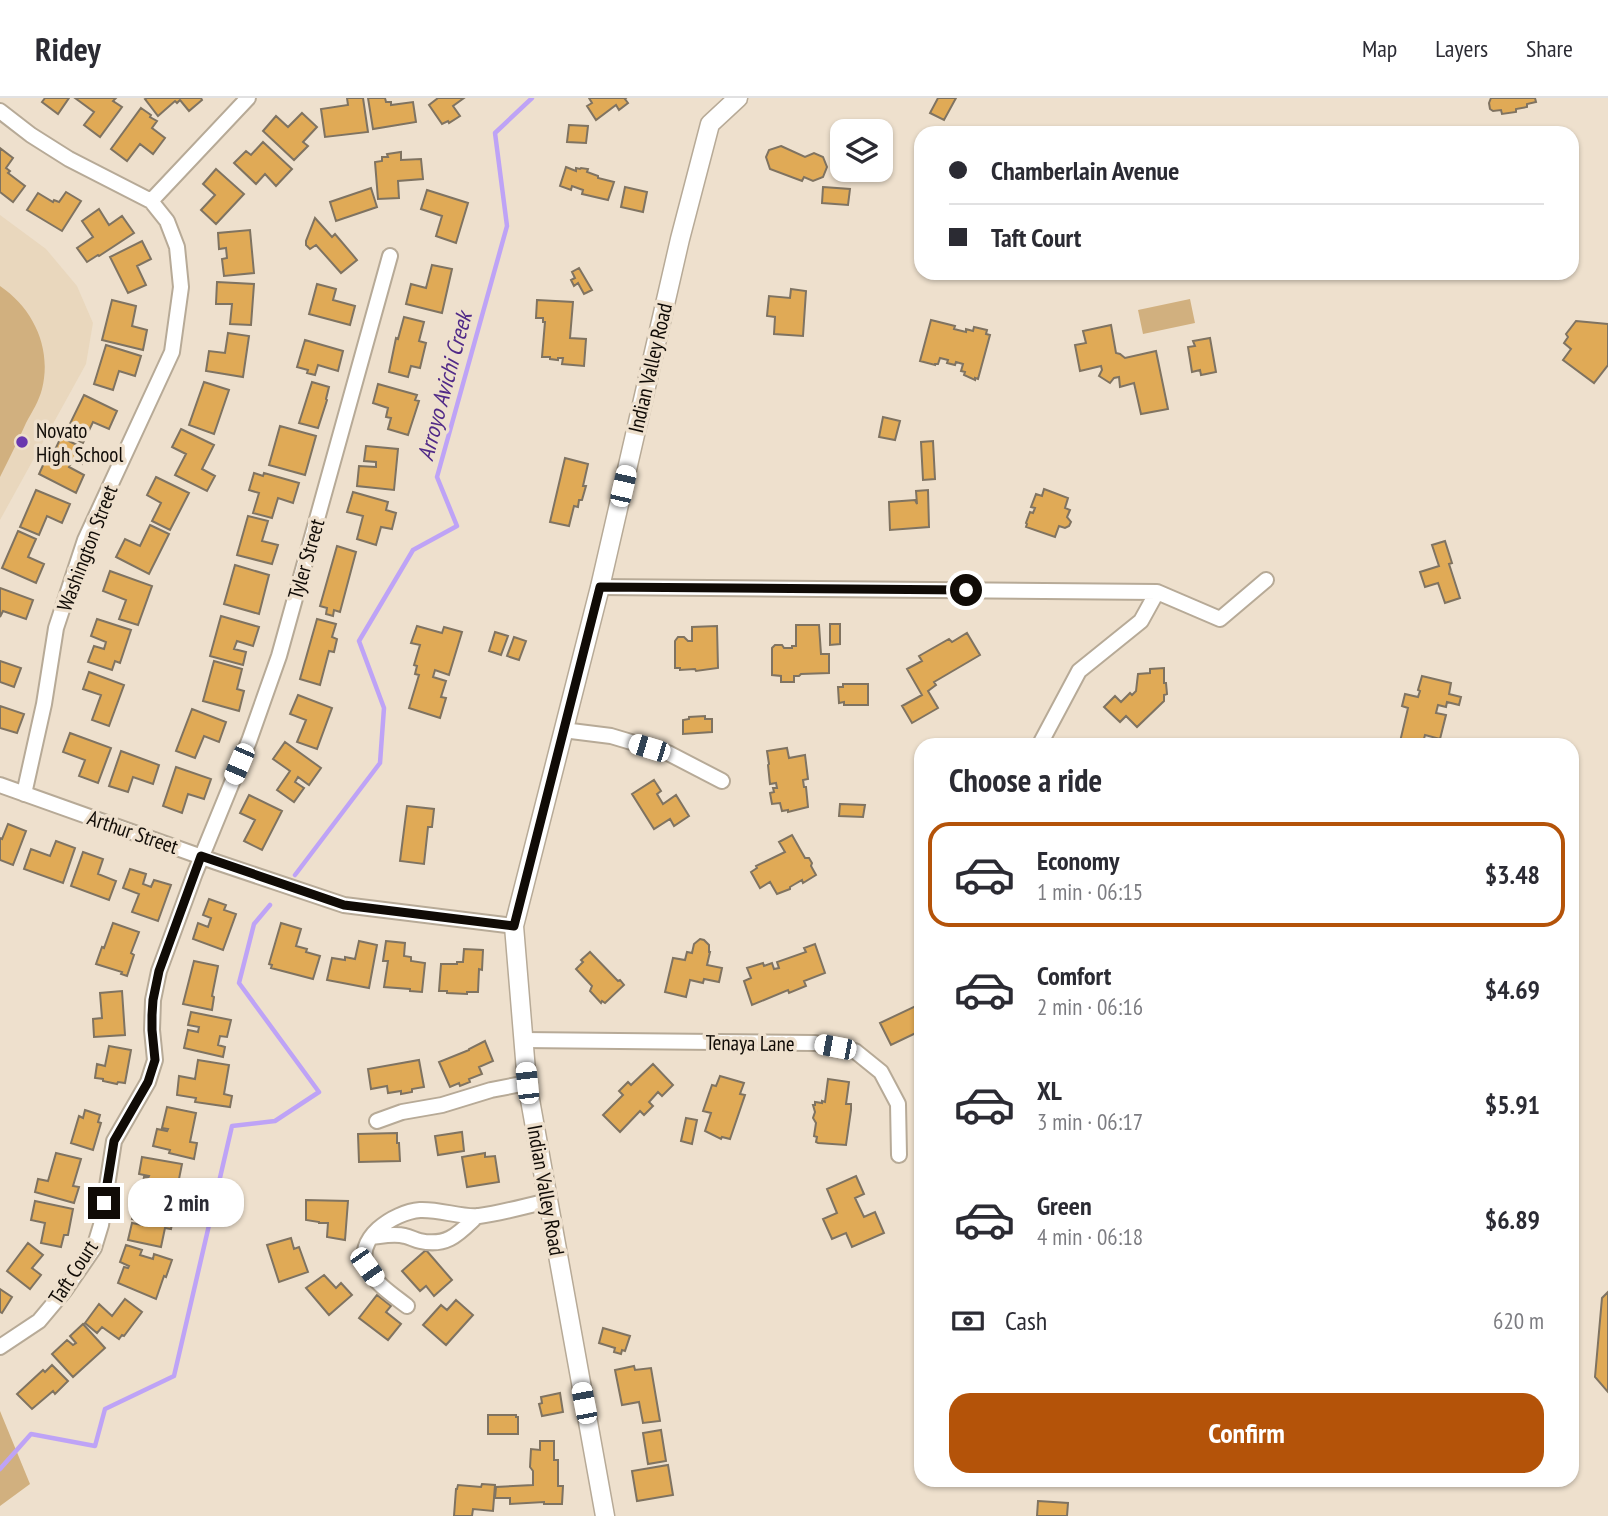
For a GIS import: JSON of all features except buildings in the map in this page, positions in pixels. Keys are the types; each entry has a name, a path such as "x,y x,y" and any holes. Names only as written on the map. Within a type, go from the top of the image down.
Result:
{"street":[{"path":"151,201 248,98"},
{"name":"Indian Valley Road","path":"605,1516 527,1083 514,926 600,587 710,124 738,98"},
{"name":"Washington Street","path":"0,111 69,159 151,201 167,221 177,247 181,287 172,352 85,540 56,628 44,704 24,794"},
{"name":"Tyler Street","path":"201,856 249,741 279,656 390,256"},
{"path":"600,587 1157,592 1220,619 1266,580"},
{"path":"1042,738 1079,671 1141,621 1157,592"},
{"path":"563,730 611,736 668,753 722,780"},
{"name":"Arthur Street","path":"0,785 344,905 514,926"},
{"name":"Taft Court","path":"0,1347 39,1321 65,1290 94,1248 102,1225 114,1141 148,1082 155,1060 152,1020 159,971 201,856"},
{"name":"Tenaya Lane","path":"523,1040 816,1043 855,1051 881,1072 898,1104 900,1155"},
{"path":"377,1121 402,1112 442,1105 491,1090 527,1083"},
{"path":"407,1306 377,1282 367,1267 364,1252 385,1222 408,1212 437,1210 477,1216 548,1201"},
{"path":"372,1237 396,1235 422,1242 439,1242 463,1231 477,1216"}],"shaded area":[{"name":"Novato High School","path":"0,215 46,249 77,286 93,323 86,364 0,520"},
{"path":"0,286 22,306 38,331 44,374 39,398 0,477"},
{"path":"1190,299 1195,323 1143,334 1138,310"},
{"path":"0,1411 30,1484 0,1506"}],"waterway":[{"name":"Arroyo Avichi Creek","path":"295,875 380,763 384,708 359,641 413,550 457,526 437,477 507,226 495,133 532,98"},
{"name":"Arroyo Avichi Creek","path":"0,1469 31,1434 95,1446 105,1409 174,1376 232,1126 275,1121 319,1092 239,983 254,924 270,905"}],"place":[{"name":"Novato High School","path":"22,442"}],"route":[{"path":"104,1203 114,1141 148,1082 155,1060 152,1015 159,971 201,856 344,905 514,926 600,587 966,590"}]}
